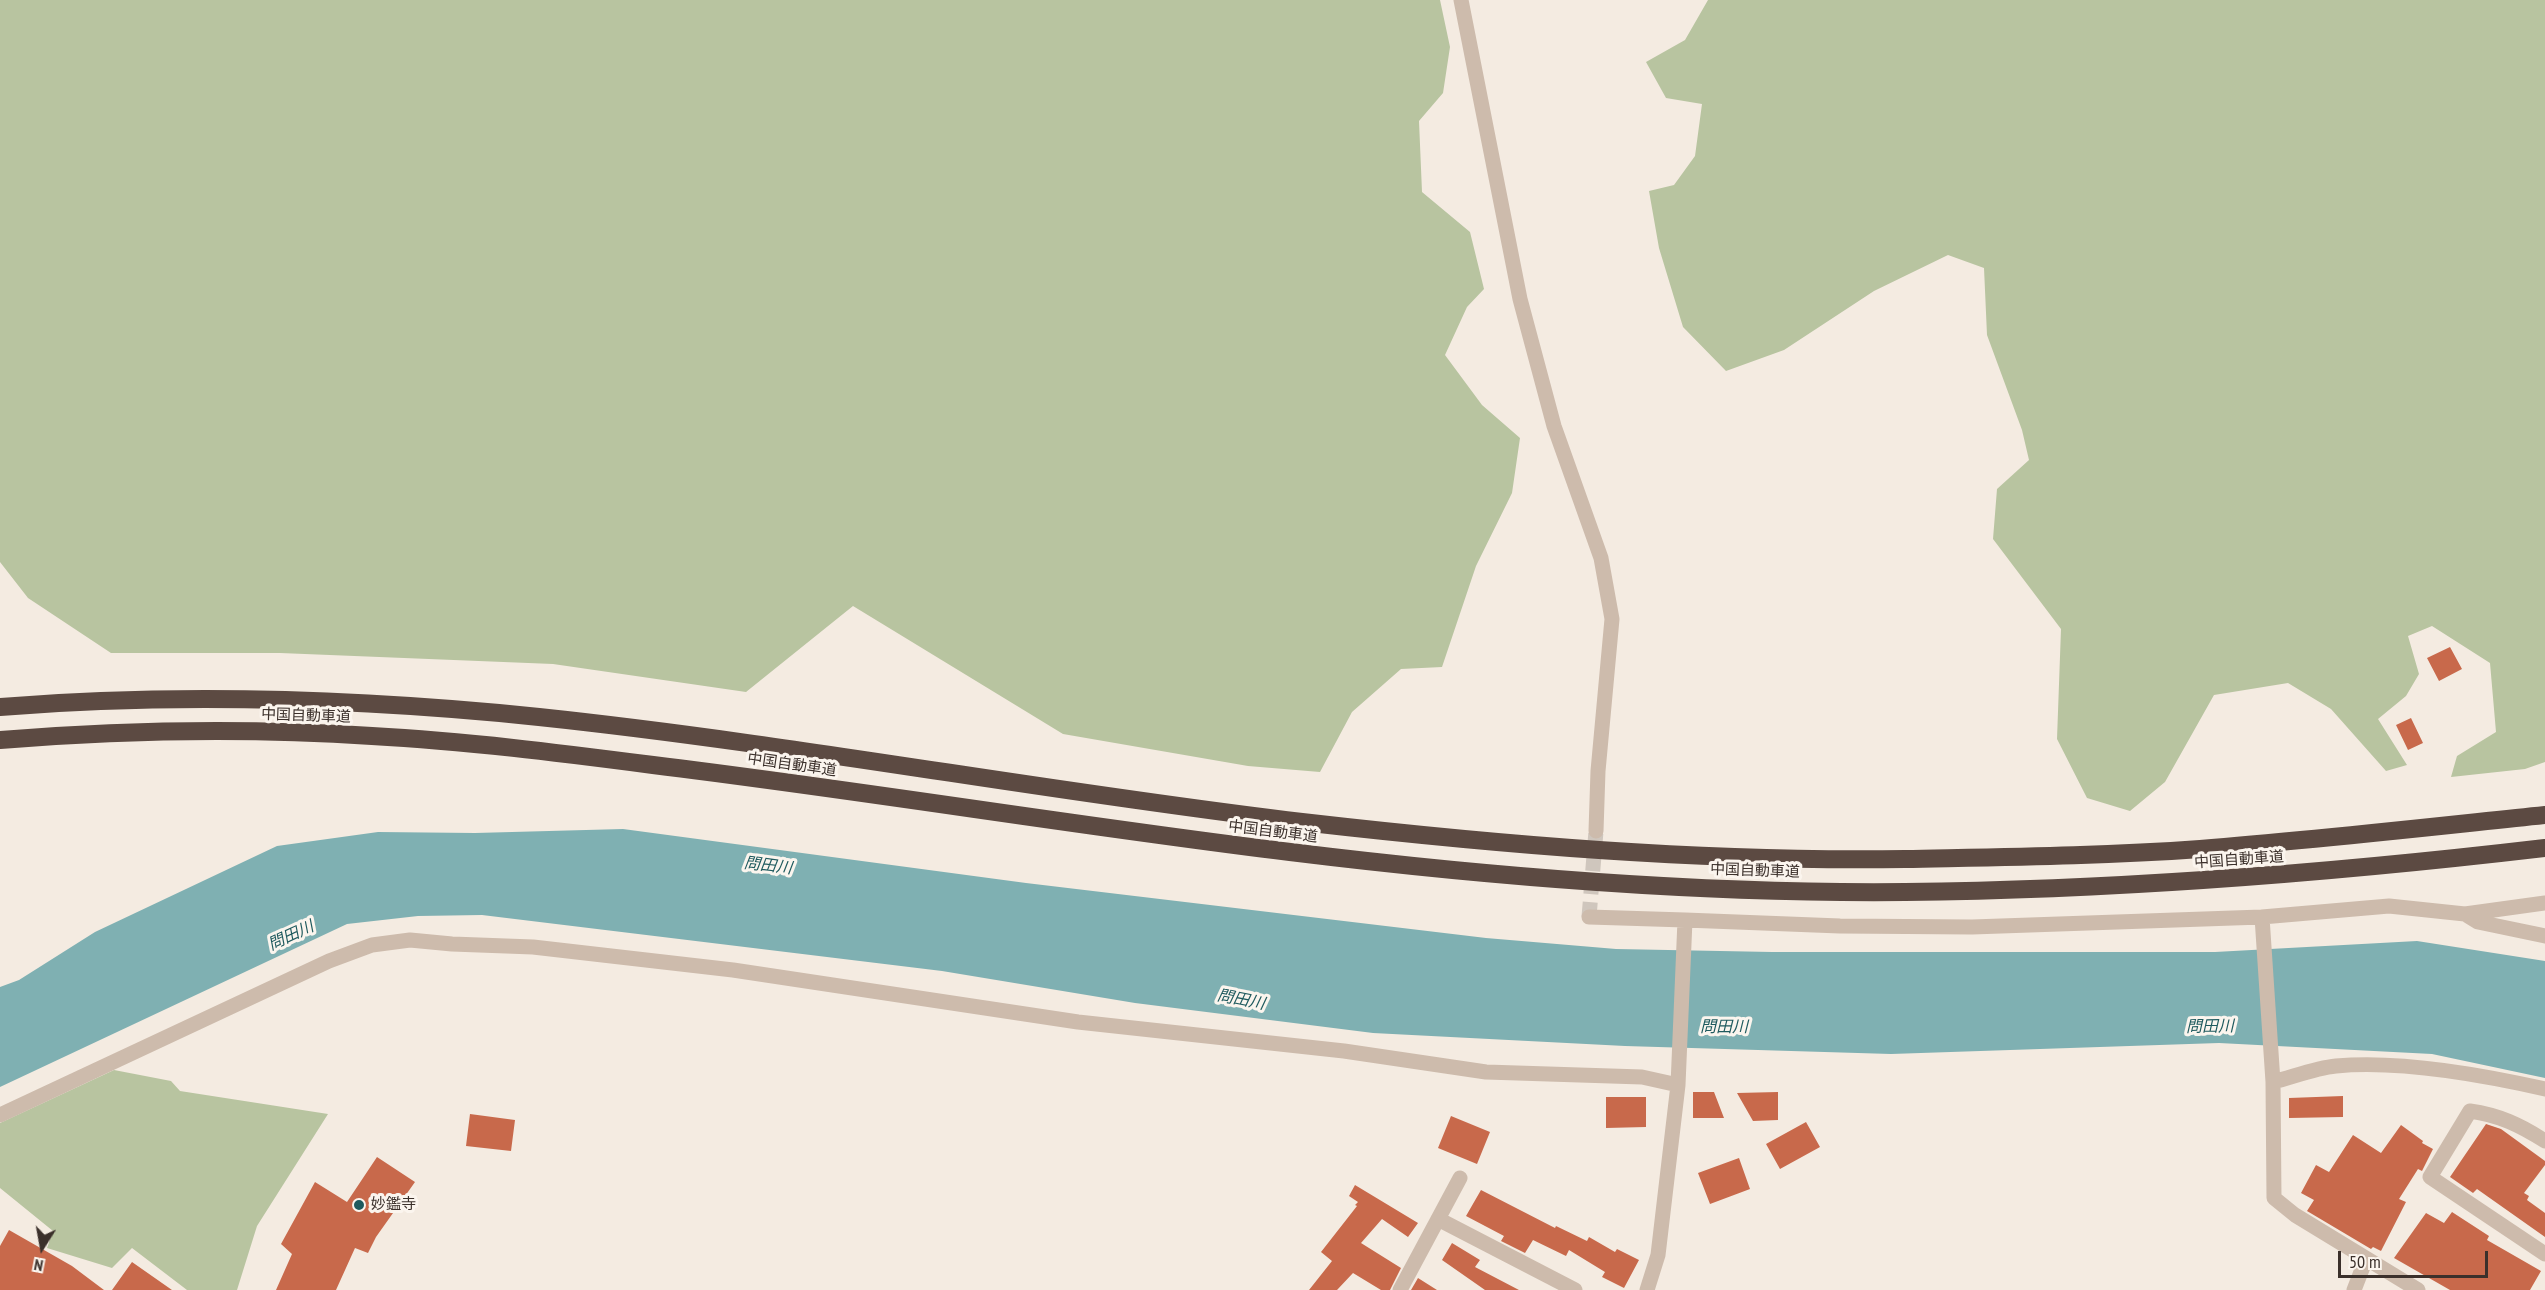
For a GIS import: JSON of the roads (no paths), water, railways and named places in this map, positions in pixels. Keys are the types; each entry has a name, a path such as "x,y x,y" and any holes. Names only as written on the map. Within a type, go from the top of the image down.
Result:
{"highway":[{"name":"中国自動車道","path":"0,707 208,700 375,704 538,717 1298,821 1488,841 1631,852 1777,858 1901,859 2160,850 2326,837 2545,815"},
{"name":"中国自動車道","path":"0,740 209,731 382,736 534,750 716,772 1292,853 1485,874 1764,890 1901,892 2132,884 2272,876 2545,848"}],"street":[{"path":"1461,0 1520,299 1554,426 1601,558 1612,619 1596,831"},
{"path":"1590,917 1840,926 1972,927 2262,921 2389,906 2465,914 2545,903"},
{"path":"2465,914 2478,922 2545,936"},
{"path":"1647,1290 1658,1255 1678,1085 1685,920"},
{"path":"2262,921 2273,1082 2274,1198 2295,1215 2418,1290"},
{"path":"0,1115 329,961 372,945 410,940 608,954 733,970 1078,1022 1344,1051 1486,1072 1642,1077 1678,1085"},
{"path":"2273,1082 2335,1066 2406,1066 2508,1080 2545,1089"},
{"path":"2545,1141 2518,1124 2493,1114 2469,1111 2430,1177 2545,1254"},
{"path":"1400,1290 1460,1178"},
{"path":"1438,1219 1575,1290"},
{"path":"2354,1290 2366,1259"}],"water":[{"name":"問田川","path":"623,829 1026,883 1486,938 1616,949 1772,952 2215,952 2417,941 2545,961 2545,1078 2432,1054 2219,1043 1891,1054 1625,1046 1373,1033 1135,1003 942,971 482,915 418,916 347,924 0,1087 0,987 19,980 95,932 277,846 378,832 475,833"}],"tunnel":[{"path":"1589,917 1596,831"}],"place":[{"name":"妙鑑寺","path":"359,1205"}]}
